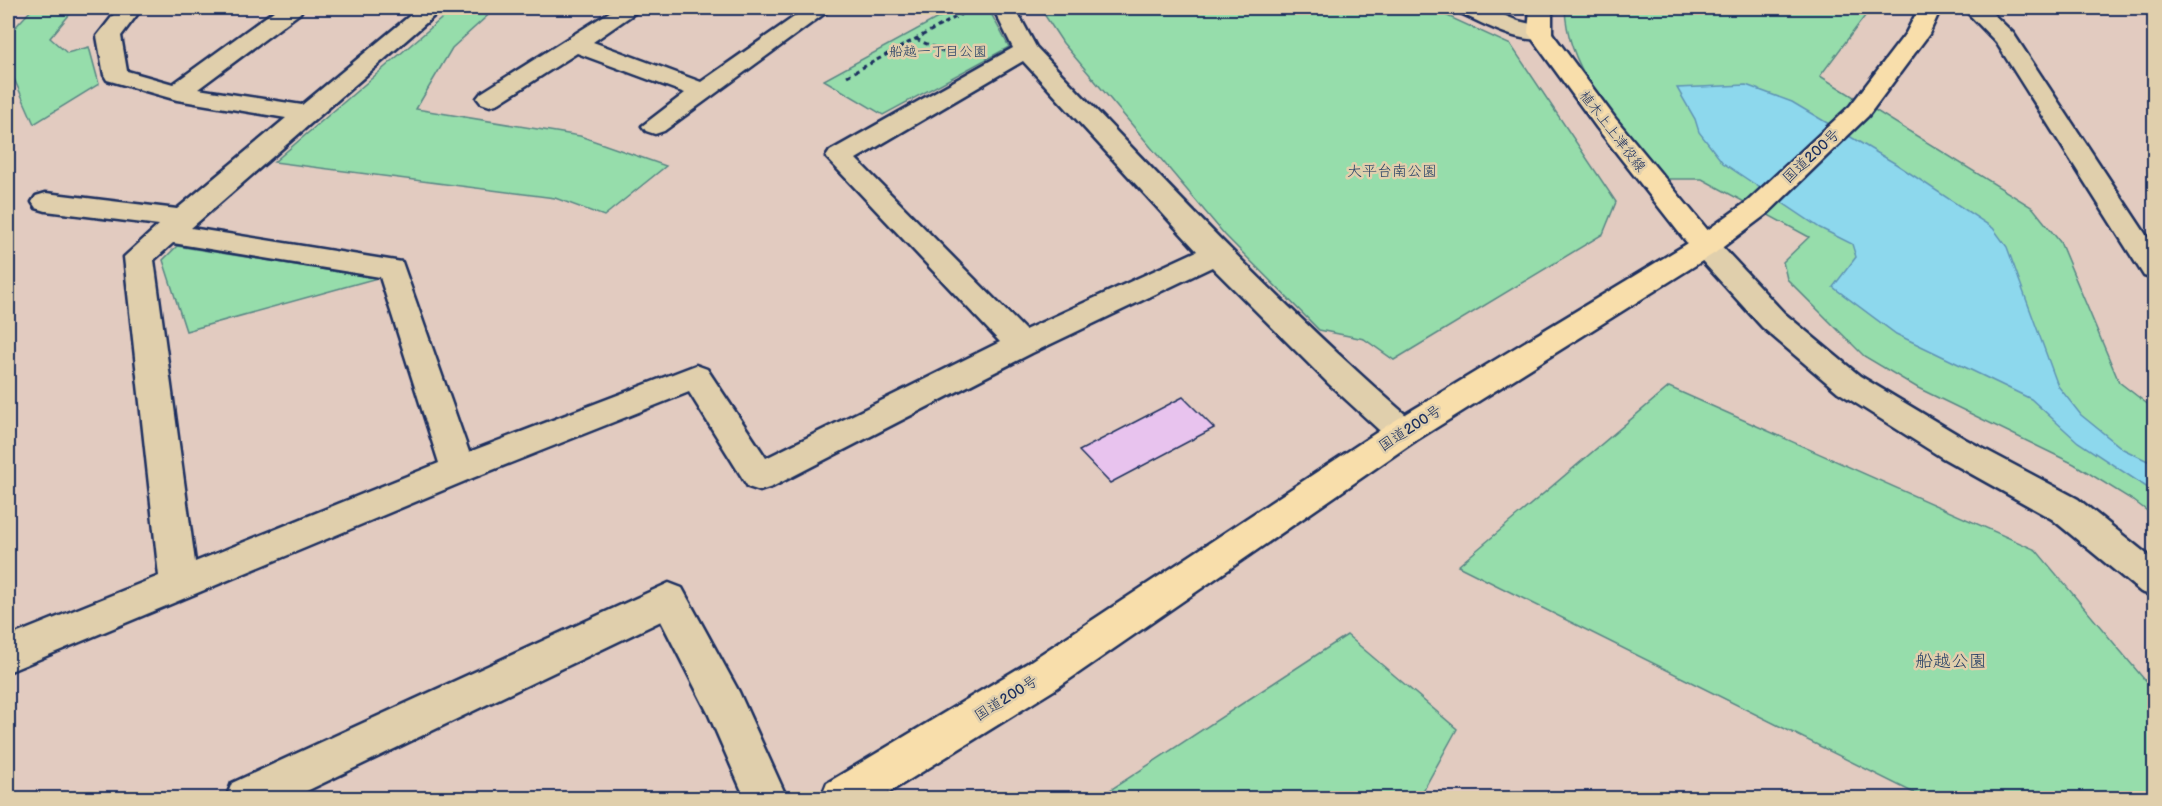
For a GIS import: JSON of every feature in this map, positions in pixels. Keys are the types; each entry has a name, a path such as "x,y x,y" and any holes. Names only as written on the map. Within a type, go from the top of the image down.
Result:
{"main road":[{"name":"国道200号","path":"842,798 1040,677 1403,432 1705,246 1758,207 1859,111 1917,34 1930,8"},
{"name":"植木上上津役線","path":"1540,20 1606,123 1705,246"}],"street":[{"path":"131,8 109,36 116,75 177,93 307,114"},
{"path":"177,93 292,8"},
{"path":"179,584 139,257 432,8"},
{"path":"490,98 631,8"},
{"path":"655,126 821,8"},
{"path":"1004,8 1026,50 1216,254 1340,376 1403,432"},
{"path":"1468,8 1511,27 1540,20"},
{"path":"1974,8 2005,38 2057,114 2154,268"},
{"path":"575,44 704,91"},
{"path":"1021,345 839,157 1026,50"},
{"path":"46,202 392,269 458,470"},
{"path":"1705,246 1773,320 1848,384 1953,448 2065,509 2154,581"},
{"path":"8,655 458,470 696,377 760,477 1021,345 1216,254"},
{"path":"247,798 669,600 725,705 766,798"}],"path":[{"path":"847,76 974,8"},
{"path":"916,39 960,59"}],"green space":[{"path":"33,8 75,8 50,38 67,53 89,47 99,84 34,124 8,65 8,35"},
{"path":"454,8 496,8 452,48 416,109 580,136 666,166 604,216 555,198 274,162"},
{"name":"船越一丁目公園","path":"956,8 988,8 1009,47 883,115 824,80"},
{"name":"大平台南公園","path":"1040,8 1430,8 1511,45 1616,202 1603,234 1394,360 1364,339 1319,330 1225,235 1063,43"},
{"path":"1565,8 1871,8 1820,76 2033,208 2060,242 2119,382 2154,409 2154,516 2074,464 1918,388 1864,356 1787,279 1783,262 1809,237 1702,179 1667,179 1601,101 1587,79 1568,33"},
{"path":"177,246 377,278 186,331 163,260"},
{"name":"船越公園","path":"1669,387 2036,550 2154,691 2154,798 1924,798 1458,566"},
{"path":"1347,635 1457,729 1419,798 1098,798"}],"water":[{"path":"1746,85 1792,102 1896,164 1993,228 2007,247 2058,386 2081,415 2123,449 2154,464 2154,492 2078,442 2031,399 1896,334 1833,287 1856,257 1852,244 1820,228 1723,163 1699,132 1695,119 1677,88"}],"building":[{"path":"1183,397 1214,428 1110,483 1079,451"}]}
